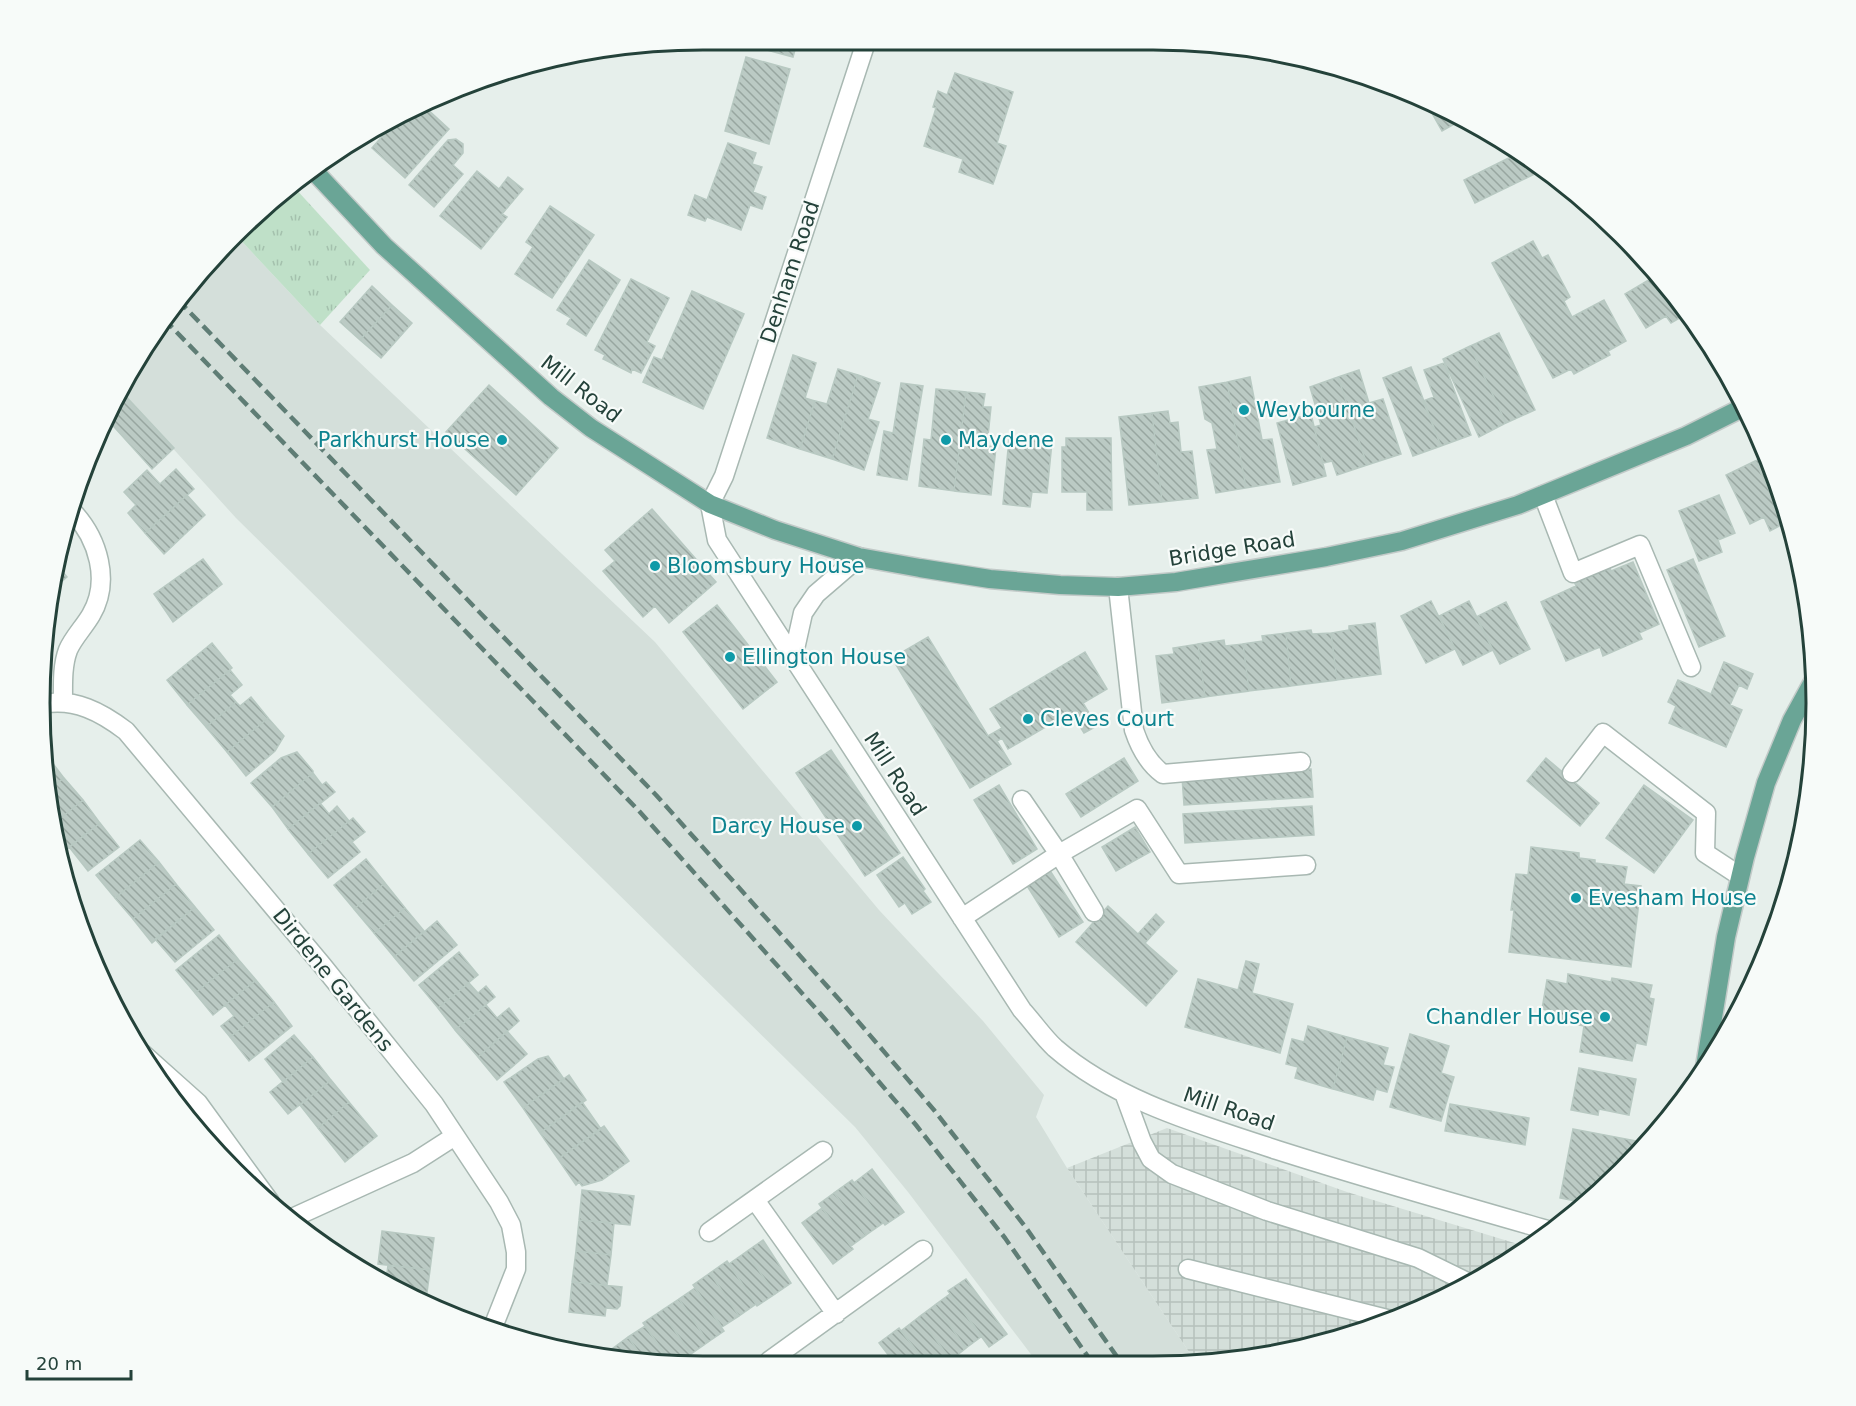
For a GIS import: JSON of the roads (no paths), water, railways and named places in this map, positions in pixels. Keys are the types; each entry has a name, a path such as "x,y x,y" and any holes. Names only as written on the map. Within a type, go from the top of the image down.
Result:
{"main road":[{"name":"Mill Road","path":"318,176 384,246 551,397 591,428 710,504"},
{"name":"Bridge Road","path":"710,504 776,530 859,557 990,579 1118,587 1176,582 1337,555 1402,541 1518,505 1686,436 1737,410"},
{"path":"1708,1047 1726,937 1740,876 1766,783 1792,720 1806,695"}],"street":[{"name":"Denham Road","path":"710,504 724,476 863,50"},
{"path":"1543,495 1574,573 1640,545 1691,667"},
{"name":"Mill Road","path":"710,504 717,540 1023,1010 1055,1047 1091,1073 1124,1092 1205,1126 1365,1178 1541,1228"},
{"path":"63,701 64,666 68,650 92,613 101,587 95,545 84,524 77,516"},
{"path":"793,658 803,613 816,594 859,557"},
{"path":"1118,587 1134,730 1139,745 1153,767 1163,774 1301,762"},
{"name":"Dirdene Gardens","path":"50,703 63,701 89,707 126,731 322,965 434,1104 499,1202 510,1225 516,1252 516,1269 495,1323"},
{"path":"1572,773 1603,733 1706,813 1706,853 1740,876"},
{"path":"1022,800 1059,854 1094,912"},
{"path":"962,918 1059,854 1137,809 1179,874 1306,865"},
{"path":"166,1074 198,1103 248,1171"},
{"path":"1124,1092 1142,1142 1151,1159 1172,1174 1267,1211 1418,1258 1461,1279"},
{"path":"298,1215 413,1163 455,1136"},
{"path":"709,1232 823,1151"},
{"path":"755,1200 836,1314"},
{"path":"776,1356 923,1250"},
{"path":"1188,1269 1377,1317"}],"railway":[{"path":"184,306 656,795 844,1005 934,1110 1024,1225 1116,1356"},
{"path":"170,326 639,811 826,1020 916,1125 1005,1238 1088,1356"}],"place":[{"name":"Weybourne","path":"1244,410"},
{"name":"Parkhurst House","path":"502,440"},
{"name":"Maydene","path":"946,440"},
{"name":"Bloomsbury House","path":"655,566"},
{"name":"Ellington House","path":"730,657"},
{"name":"Cleves Court","path":"1028,719"},
{"name":"Darcy House","path":"857,826"},
{"name":"Evesham House","path":"1576,898"},
{"name":"Chandler House","path":"1605,1017"}]}
